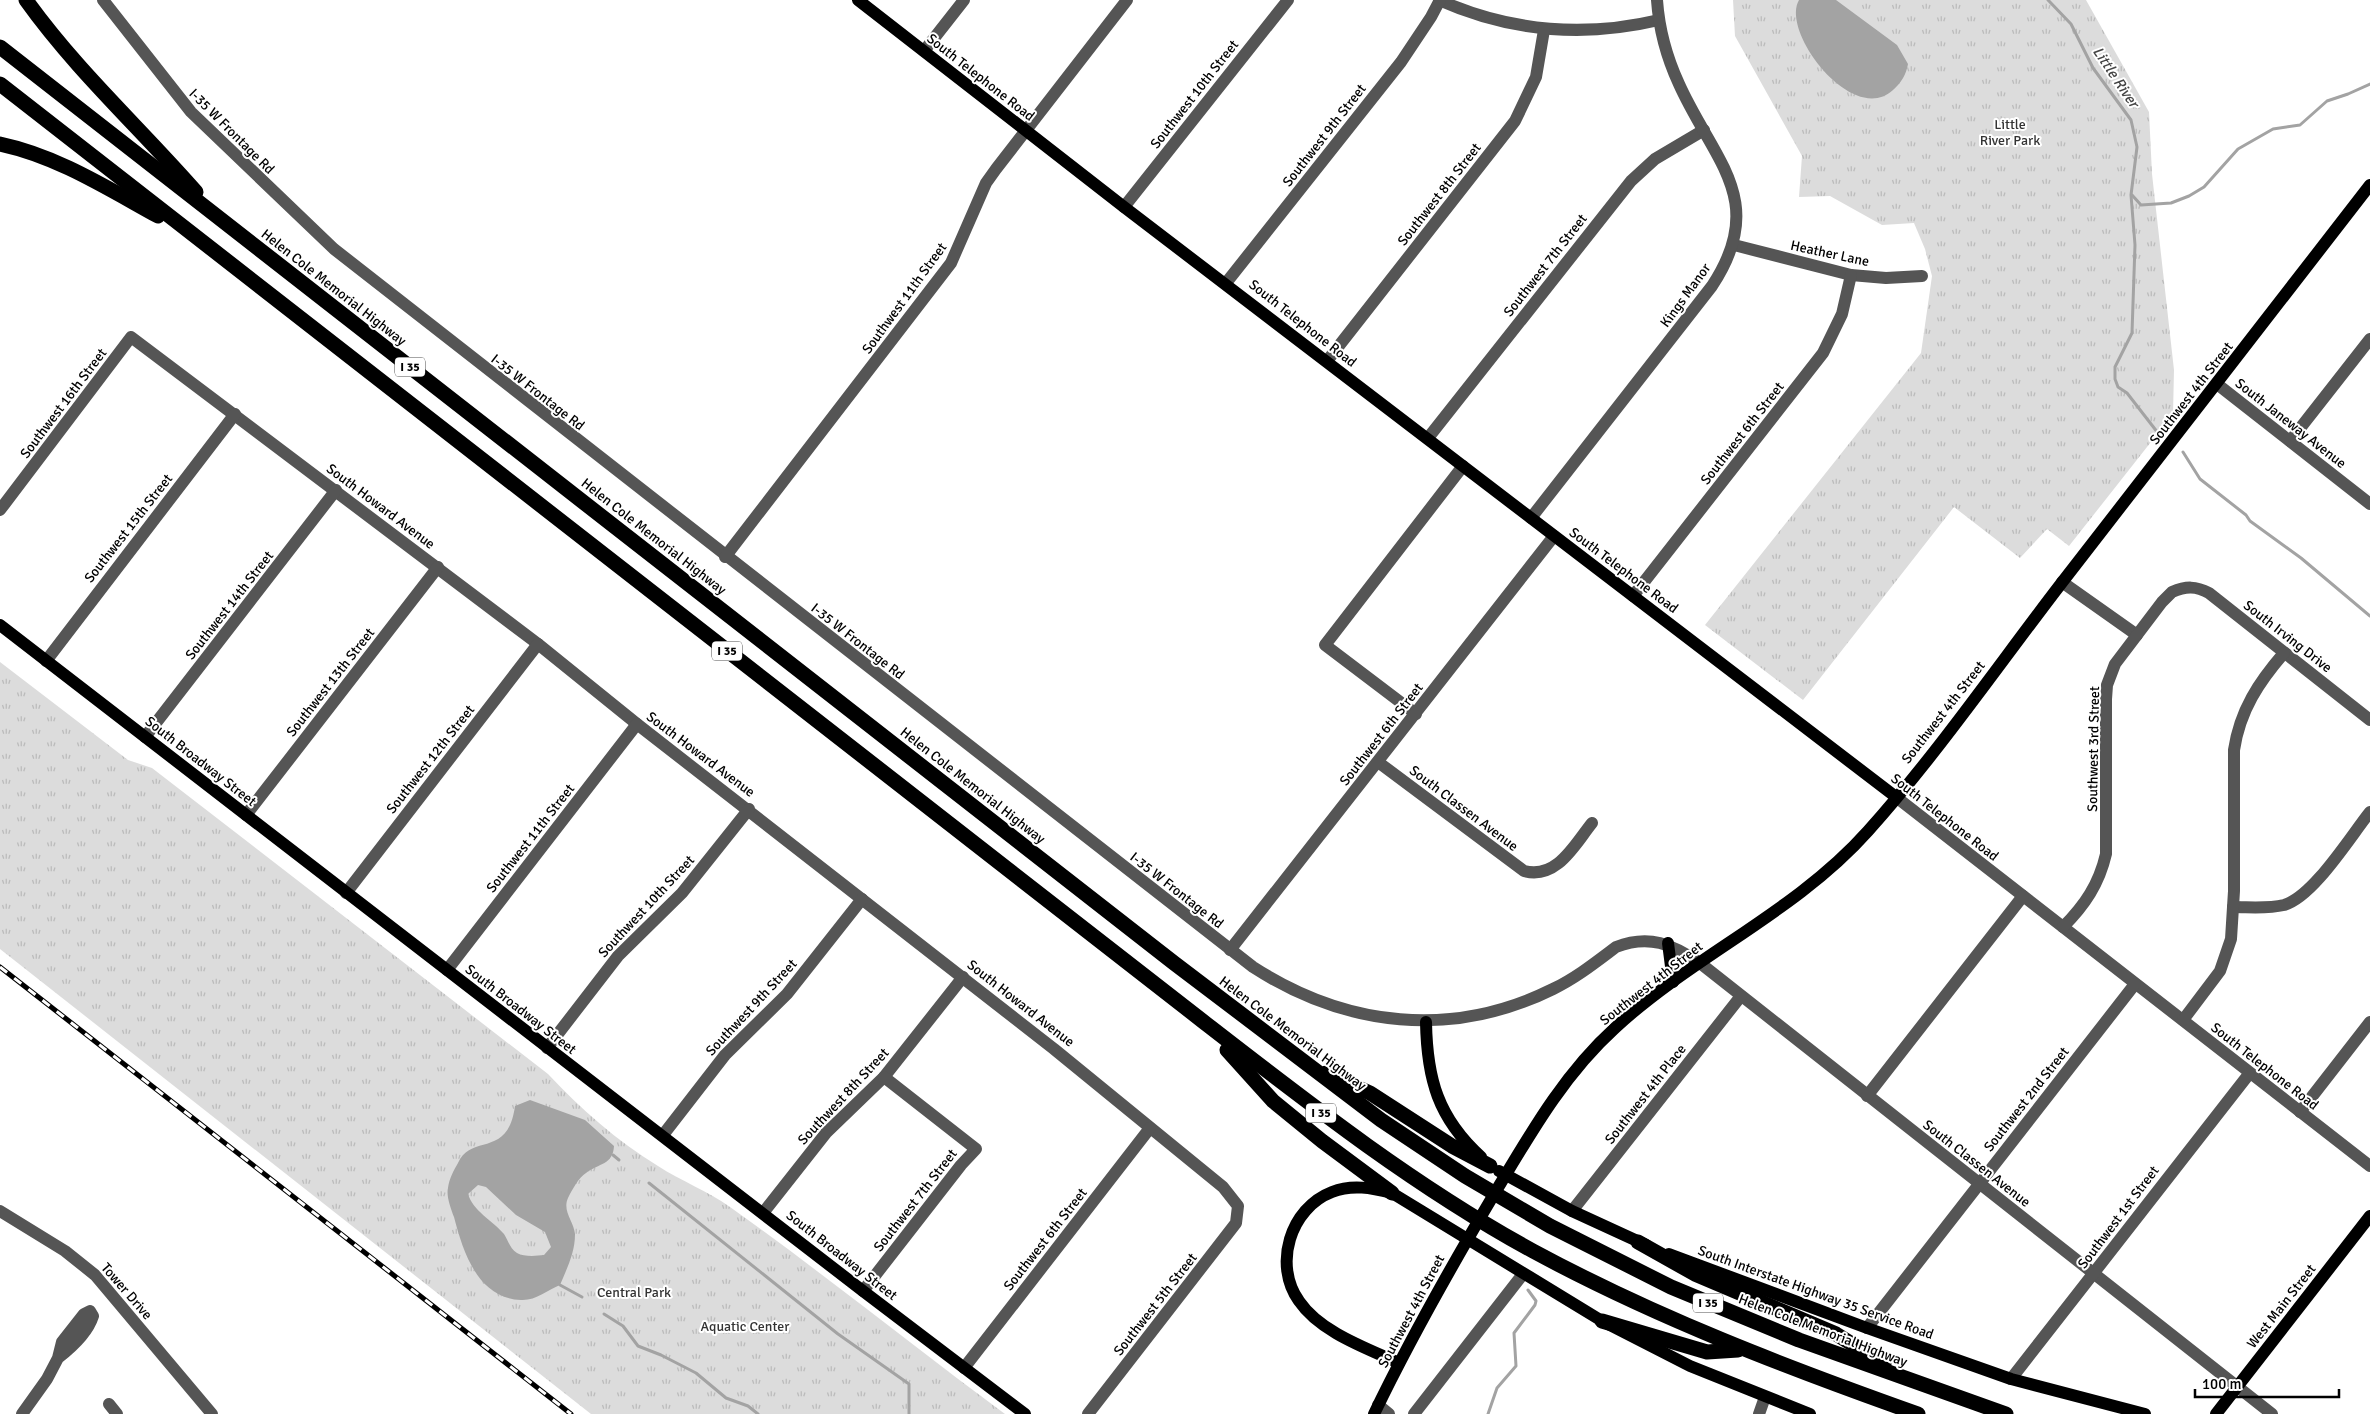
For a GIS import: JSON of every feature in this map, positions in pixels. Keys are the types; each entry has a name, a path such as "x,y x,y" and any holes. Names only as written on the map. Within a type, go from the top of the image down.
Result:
{"highway":[{"path":"26,0 80,68 150,139 221,219"},
{"name":"Helen Cole Memorial Highway","path":"0,47 1365,1109 1464,1176 1583,1245 1670,1288 1768,1329 2006,1414"},
{"name":"I 35","path":"0,84 1324,1115 1448,1200 1568,1269 1659,1314 1743,1350 1918,1414"},
{"path":"0,144 29,151 64,165 196,237"},
{"path":"1200,1019 1273,1101 1322,1141 1392,1193"},
{"path":"1303,1062 1370,1093 1452,1146 1490,1166"},
{"path":"1638,1242 1695,1274 1836,1334 1908,1380"},
{"path":"1602,1321 1707,1352 1743,1350"}],"main road":[{"name":"South Telephone Road","path":"858,0 1025,131 1896,797"},
{"name":"Southwest 4th Street","path":"1376,1410 1399,1363 1454,1262 1543,1112 1586,1058 1617,1026 1700,962 1789,903 1848,852 1896,797 2370,186"},
{"name":"South Broadway Street","path":"0,625 547,1048 1025,1414"},
{"path":"1668,944 1673,982"},
{"name":"South Interstate Highway 35 Service Road","path":"1426,1022 1429,1066 1440,1104 1457,1133 1490,1166 1572,1211 1638,1242 1867,1328 2011,1378 2145,1414"},
{"path":"1399,1363 1316,1319 1298,1300 1288,1279 1286,1267 1291,1234 1303,1214 1318,1200 1334,1191 1353,1187 1372,1188 1392,1193 1602,1321 1690,1366 1810,1414"},
{"name":"West Main Street","path":"2216,1414 2370,1216"}],"street":[{"name":"I-35 W Frontage Rd","path":"103,0 191,112 334,249 725,557 1230,950 1271,979 1329,1006 1383,1019 1426,1022 1478,1014 1532,999 1554,989 1616,947 1627,943 1648,940 1668,944 1700,962"},
{"path":"924,51 964,0"},
{"name":"Southwest 11th Street","path":"725,557 951,263 986,183 1127,0"},
{"name":"Southwest 10th Street","path":"1124,207 1288,0"},
{"path":"1439,0 1493,20 1544,30 1602,30 1659,20"},
{"name":"Southwest 9th Street","path":"1226,283 1401,62 1432,17 1439,0"},
{"name":"Kings Manor","path":"1531,518 1712,286 1734,245 1737,215 1733,190 1725,168 1679,85 1664,43 1657,0"},
{"name":"Southwest 8th Street","path":"1327,361 1515,121 1536,77 1544,30"},
{"name":"Southwest 7th Street","path":"1428,438 1631,181 1655,159 1704,130"},
{"name":"Heather Lane","path":"1734,245 1850,275 1886,278 1922,276"},
{"name":"Southwest 6th Street","path":"1633,596 1823,353 1842,314 1850,275"},
{"name":"South Howard Avenue","path":"131,337 438,567 637,724 963,976 1231,1194 1239,1210"},
{"name":"Southwest 16th Street","path":"0,510 131,337"},
{"path":"2290,441 2370,339"},
{"name":"South Janeway Avenue","path":"2217,384 2370,504"},
{"name":"Southwest 15th Street","path":"46,660 235,414"},
{"path":"1416,714 1325,645 1463,466"},
{"name":"Southwest 14th Street","path":"145,738 336,490"},
{"name":"Southwest 6th Street","path":"1230,950 1554,536"},
{"name":"Southwest 13th Street","path":"246,815 438,567"},
{"path":"2062,582 2137,635"},
{"name":"South Irving Drive","path":"2184,588 2194,587 2209,594 2370,720"},
{"name":"Southwest 3rd Street","path":"2063,927 2090,895 2103,867 2107,840 2107,685 2115,664 2137,635 2168,596 2184,588"},
{"name":"Southwest 12th Street","path":"346,893 538,644"},
{"path":"2183,1020 2211,984 2225,961 2231,939 2233,907 2234,750 2237,732 2243,712 2253,693 2284,653"},
{"name":"Southwest 11th Street","path":"447,970 637,724"},
{"name":"South Classen Avenue","path":"1378,762 1517,868 1535,873 1544,872 1562,860 1592,822"},
{"name":"South Telephone Road","path":"1896,797 2370,1166"},
{"name":"Southwest 10th Street","path":"547,1048 618,956 682,894 749,810"},
{"path":"2233,907 2268,907 2297,899 2314,883 2370,812"},
{"path":"1867,1096 2023,896"},
{"name":"Southwest 9th Street","path":"663,1135 725,1055 787,994 862,899"},
{"name":"South Classen Avenue","path":"1700,962 1978,1184 2272,1414"},
{"name":"Southwest 8th Street","path":"763,1213 826,1133 884,1077 963,976"},
{"name":"Southwest 2nd Street","path":"1867,1328 2135,984"},
{"name":"Southwest 4th Place","path":"1572,1211 1741,996"},
{"path":"2300,1112 2370,1022"},
{"name":"Southwest 1st Street","path":"2011,1378 2250,1074"},
{"name":"Southwest 7th Street","path":"863,1291 961,1164 976,1149 884,1077"},
{"name":"Southwest 6th Street","path":"964,1368 1150,1128"},
{"name":"Southwest 5th Street","path":"1088,1414 1232,1229 1239,1210"},
{"name":"Tower Drive","path":"0,1211 65,1251 95,1275 212,1414"},
{"path":"1414,1414 1523,1274"},
{"path":"22,1414 47,1379 58,1358"},
{"path":"1759,1414 1765,1397"},
{"path":"1376,1410 1389,1414"}],"green space":[{"name":"Little River Park","path":"1733,0 2086,0 2149,112 2152,174 2174,370 2173,414 2069,546 2047,529 2020,558 1954,507 1803,700 1705,625 1921,353 1932,276 1925,249 1914,223 1882,225 1830,196 1799,197 1802,156 1735,36"},
{"name":"Central Park","path":"0,662 128,760 152,768 548,1074 586,1112 628,1146 730,1207 1005,1414 591,1414 0,949"}],"shaded area":[{"path":"1799,0 1836,0 1897,45 1908,64 1898,85 1893,90 1877,98 1859,96 1841,86 1824,71 1810,52 1800,33 1796,15"},
{"path":"530,1100 585,1120 614,1146 611,1157 583,1175 568,1198 566,1207 574,1230 575,1241 560,1285 526,1300 506,1297 493,1291 474,1270 462,1244 448,1195 451,1178 464,1154 471,1149 497,1139 505,1133 511,1122 515,1106","holes":["478,1185 486,1187 516,1215 545,1232 551,1247 544,1255 527,1256 517,1253 511,1247 504,1234 478,1210 468,1194"]}],"waterway":[{"path":"2048,0 2071,24 2093,68 2131,120 2137,147 2131,195 2135,245 2132,333 2115,367 2115,379 2118,387 2127,393 2158,433"},
{"name":"Little River","path":"2132,195 2141,205 2171,203 2189,196 2204,187 2238,149 2273,129 2300,125 2327,101 2370,84"},
{"path":"2183,452 2200,479 2246,515 2250,521 2301,558 2370,616"},
{"path":"613,1155 619,1160"},
{"path":"649,1183 838,1334 909,1384 909,1414"},
{"path":"560,1285 582,1297"},
{"path":"1488,1414 1497,1388 1516,1366 1514,1333 1536,1301 1528,1290"},
{"path":"604,1314 623,1326 638,1346 661,1355 696,1373 726,1398 748,1406 758,1414"}],"railway":[{"path":"0,967 571,1414"}],"park label":[{"name":"Aquatic Center","path":"745,1326"}]}
